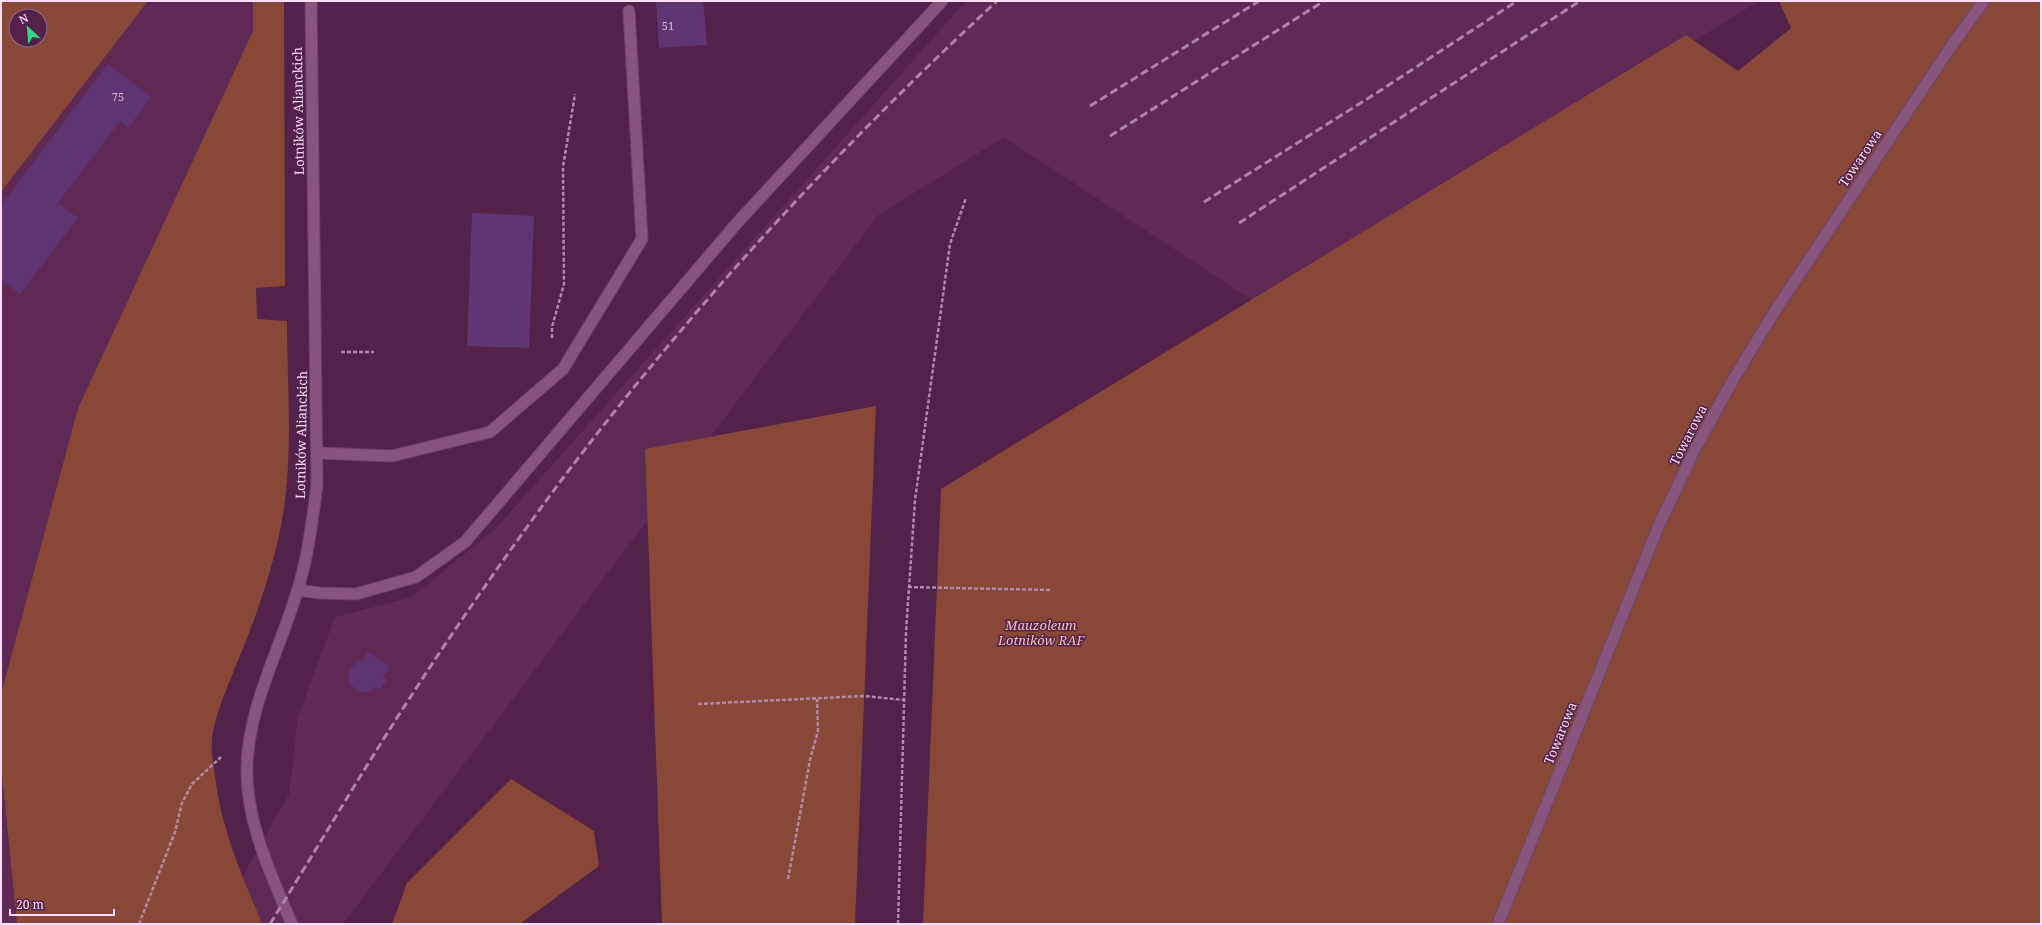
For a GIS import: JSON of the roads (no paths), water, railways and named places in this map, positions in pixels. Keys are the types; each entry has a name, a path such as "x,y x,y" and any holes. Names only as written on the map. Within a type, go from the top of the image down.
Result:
{"street":[{"name":"Lotników Alianckich","path":"292,924 256,832 250,798 247,766 251,726 298,590 310,538 317,485 311,1"},
{"path":"298,590 320,593 356,594 364,592 416,577 466,542 737,223 942,1"},
{"name":"Towarowa","path":"1498,924 1659,525 1695,449 1734,378 1775,311 1954,42 1984,1"},
{"path":"317,453 392,456 490,432 563,369 642,239 629,11"}],"railway":[{"path":"270,924 373,756 451,635 540,509 612,414 663,351 770,230 881,113 938,56 997,1"},
{"path":"1090,106 1259,1"},
{"path":"1110,136 1324,1"},
{"path":"1204,202 1378,92 1517,1"},
{"path":"1239,223 1580,1"}],"park label":[{"name":"Mauzoleum Lotników RAF","path":"1041,632"}]}
